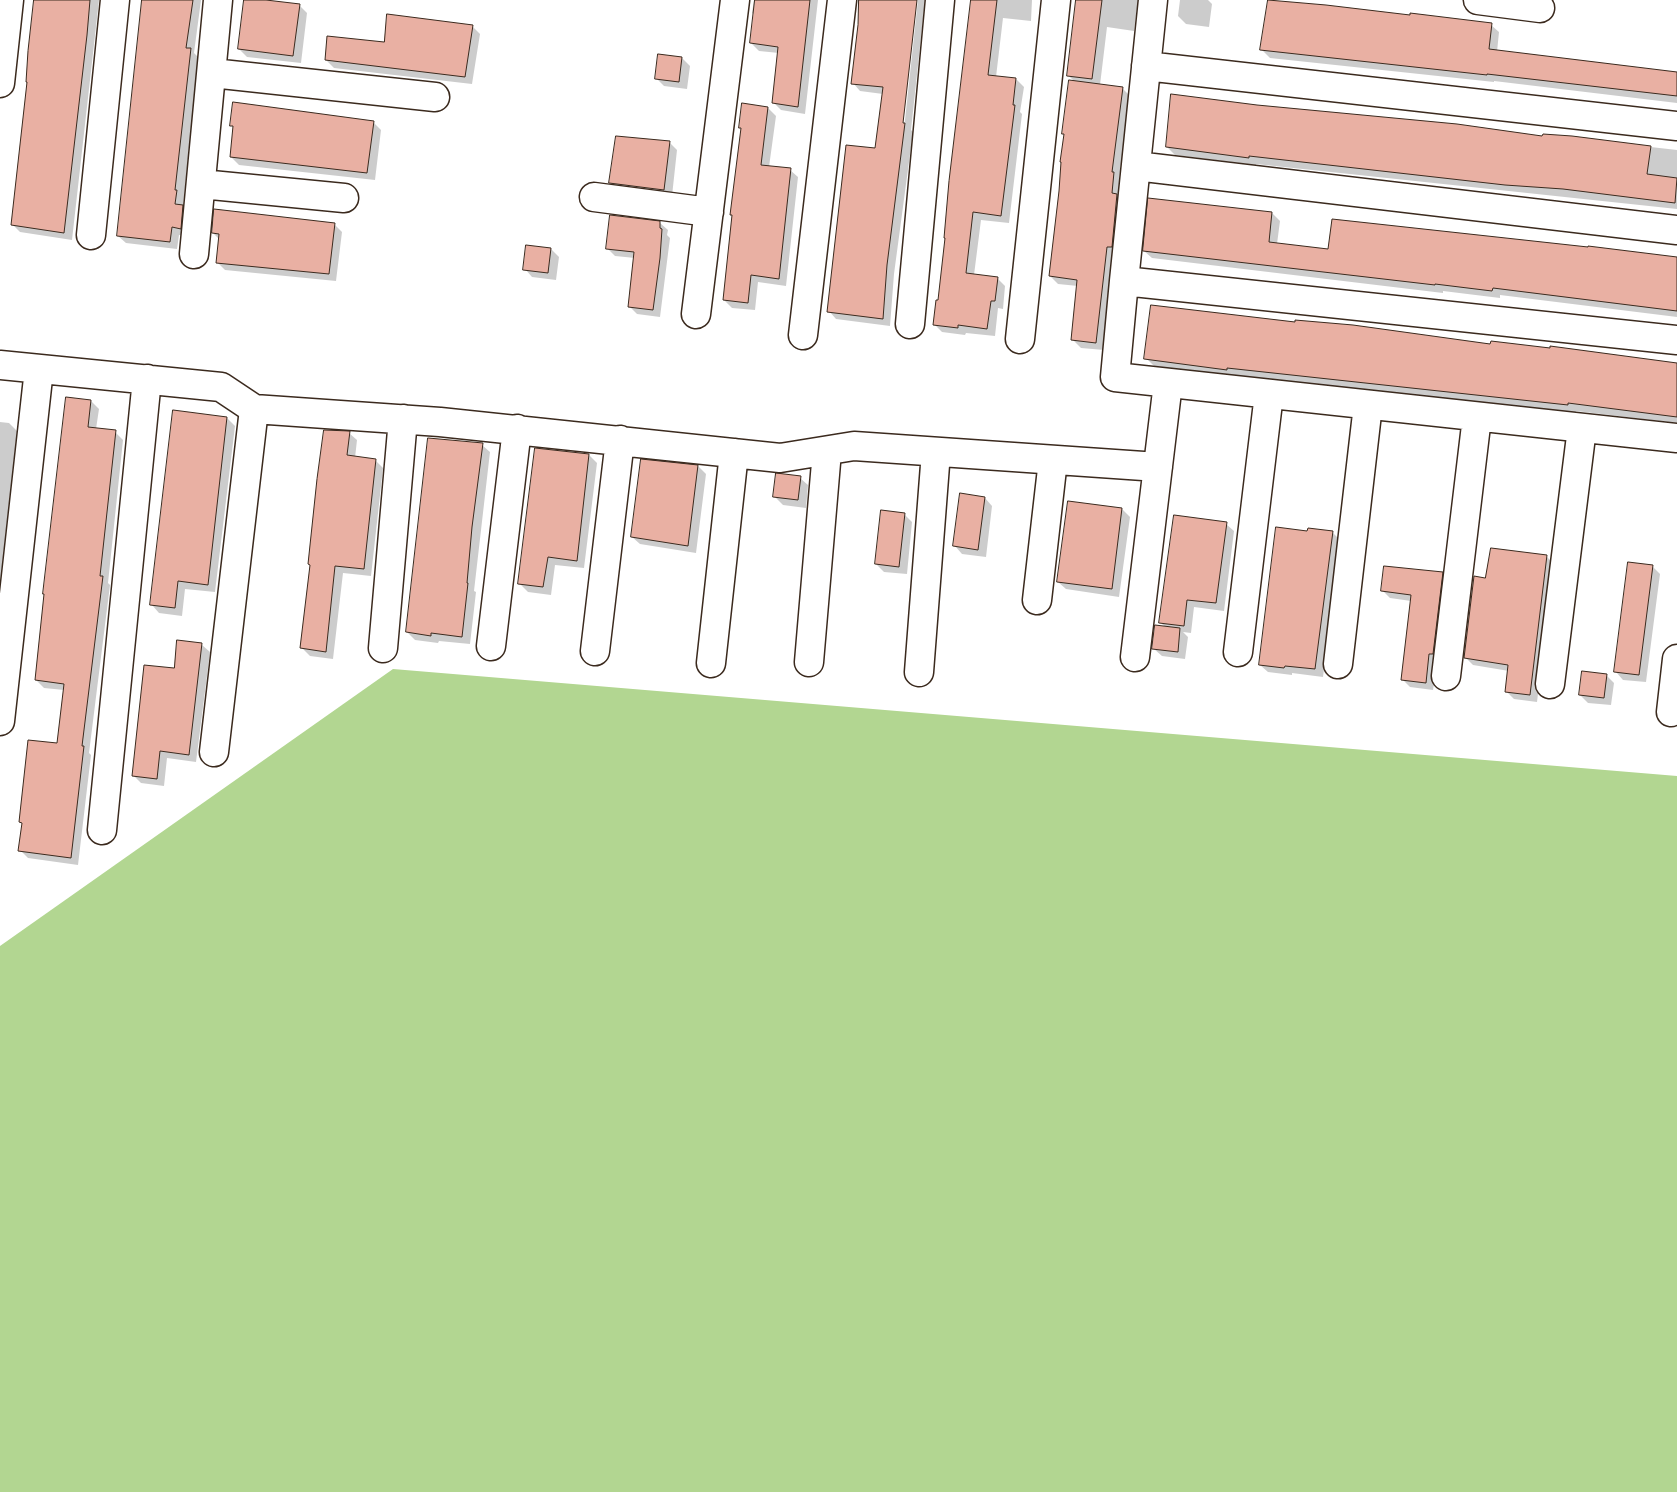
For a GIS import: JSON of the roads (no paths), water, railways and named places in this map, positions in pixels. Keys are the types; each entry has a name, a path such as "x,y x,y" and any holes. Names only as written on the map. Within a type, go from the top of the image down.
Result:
{"street":[{"path":"0,82 9,0"},
{"path":"91,236 115,0"},
{"path":"194,254 218,0"},
{"path":"696,314 735,0"},
{"path":"803,335 842,0"},
{"path":"910,324 940,0"},
{"path":"1020,338 1056,0"},
{"path":"1153,0 1115,377 1677,438"},
{"path":"1478,0 1540,8"},
{"path":"1146,66 1677,126"},
{"path":"212,73 435,97"},
{"path":"1136,166 1677,230"},
{"path":"201,184 344,198"},
{"path":"594,197 709,212"},
{"path":"1124,281 1677,340"},
{"path":"0,365 221,387 254,409 517,429 780,458 854,446 1158,467"},
{"path":"0,721 39,369"},
{"path":"102,830 147,379"},
{"path":"1135,657 1168,383"},
{"path":"1238,652 1269,394"},
{"path":"1338,664 1368,405"},
{"path":"214,752 254,409"},
{"path":"1446,676 1477,417"},
{"path":"383,648 403,419"},
{"path":"1550,684 1582,428"},
{"path":"491,646 517,429"},
{"path":"595,651 620,440"},
{"path":"809,662 827,450"},
{"path":"919,672 936,452"},
{"path":"711,663 734,453"},
{"path":"1036,600 1053,460"},
{"path":"1671,712 1677,659"}]}
